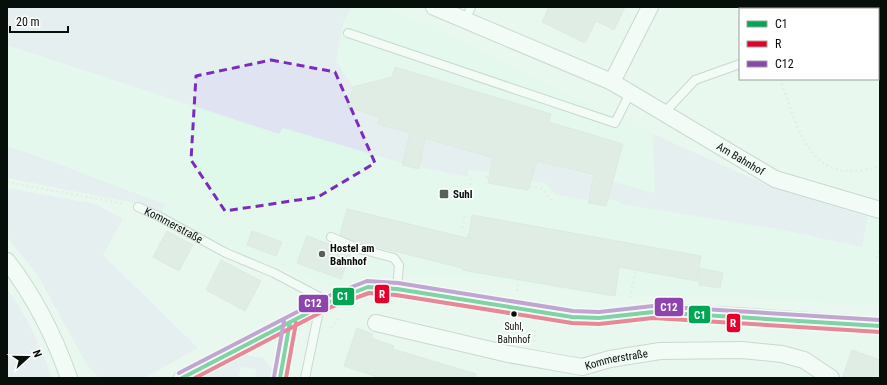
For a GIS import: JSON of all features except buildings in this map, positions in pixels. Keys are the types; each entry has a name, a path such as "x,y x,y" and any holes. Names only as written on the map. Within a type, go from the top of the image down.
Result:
{"street":[{"name":"Am Bahnhof","path":"434,7 468,14 612,82 775,179 880,210"},
{"path":"612,82 650,7"},
{"path":"7,260 25,285 43,315 69,378"},
{"path":"182,378 325,304 368,287 397,288 572,317 599,318 653,312 880,326"},
{"name":"Kommerstraße","path":"376,323 508,354 579,373 610,359 660,351 742,350 782,354 804,360 831,378"}],"lane":[{"path":"348,33 615,123 630,93"},
{"path":"664,113 695,80 739,64"},
{"name":"Kommerstraße","path":"138,206 226,253 274,273 325,304"},
{"path":"331,237 357,248 394,258 399,265 397,288"},
{"path":"305,378 325,304"},
{"path":"280,378 290,322"}],"path":[{"path":"782,80 781,83 803,140 817,160 830,168 841,170 866,171 880,166"},
{"path":"470,185 472,175"},
{"path":"486,177 542,189 552,201"},
{"name":"Kommerstraße","path":"7,182 138,206"},
{"path":"462,228 465,216"},
{"path":"510,236 526,227 524,244"},
{"path":"877,258 880,242"},
{"path":"630,314 629,300 640,247"},
{"path":"535,328 533,341 540,343"}],"highlighted area":[{"path":"271,60 335,72 375,163 318,197 225,211 191,160 196,76"}],"shaded area":[{"path":"7,7 385,7 462,41 595,107 769,186 880,218 880,304 645,294 614,297 455,275 356,278 334,286 227,250 161,213 165,204 109,184 45,158 7,146"},
{"path":"7,7 352,7 344,21 336,60 353,87 348,107 380,117 379,124 534,170 537,161 655,193 653,134 769,186 868,217 862,247 783,230 621,204 621,202 589,195 587,200 556,195 545,183 491,172 468,170 468,177 420,167 421,163 403,158 402,163 283,128 279,134 7,45"},
{"path":"7,146 166,204 161,213 138,204 7,178"},
{"path":"7,188 96,204 123,219 103,255 198,348 144,378 100,378 87,365 37,274 7,237"},
{"path":"7,289 33,332 52,378 7,378"},
{"path":"245,355 263,358 272,370 273,378 255,378 256,369 241,367 238,378 202,378"}],"transit line":[{"name":"C12","path":"179,373 326,297 367,281 398,283 573,311 599,312 653,306 880,320"},
{"name":"C1","path":"182,378 329,302 368,287 397,289 572,317 599,318 653,312 880,326"},
{"name":"R","path":"195,378 331,307 369,293 396,295 572,323 599,324 653,318 880,332"},
{"name":"C12","path":"274,377 284,321"},
{"name":"C1","path":"280,378 290,322"},
{"name":"R","path":"286,378 296,323"}],"place":[{"name":"Suhl","path":"444,194"},
{"name":"Hostel am Bahnhof","path":"322,254"},
{"name":"Suhl, Bahnhof","path":"514,314"}]}
